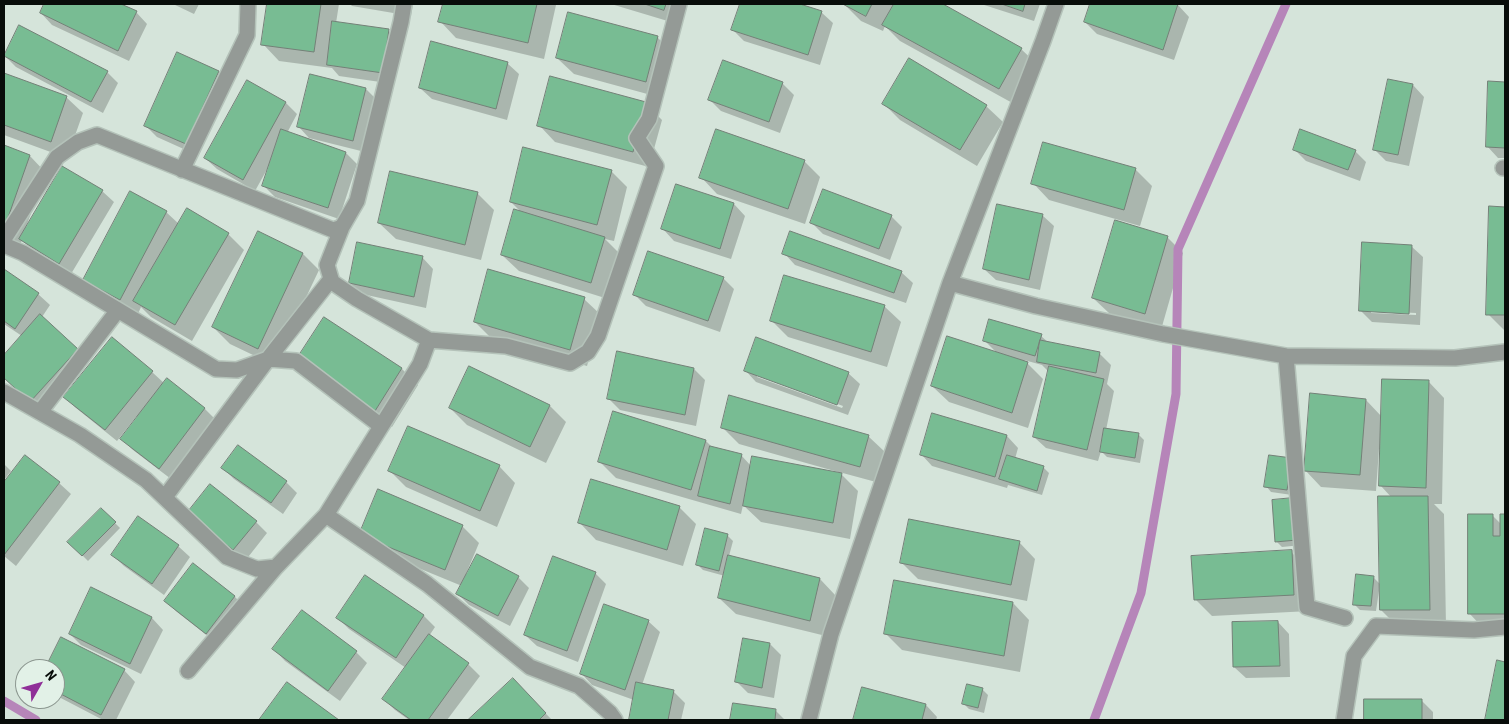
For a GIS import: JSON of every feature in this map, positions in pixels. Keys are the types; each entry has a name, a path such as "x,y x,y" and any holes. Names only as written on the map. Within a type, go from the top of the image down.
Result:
{"street":[{"path":"182,170 247,35 248,4"},
{"path":"404,4 356,201 342,227 327,264 332,282 357,299 429,340 506,346 570,363 588,352 598,336 656,166 637,138 649,119 678,4"},
{"path":"809,720 831,634 950,283 1056,4"},
{"path":"4,239 57,157 78,142 97,135 333,230 342,227"},
{"path":"4,245 23,253 216,369 237,370 268,359 296,361 381,426"},
{"path":"165,497 268,359 331,279"},
{"path":"950,283 1036,306 1163,334 1286,356 1455,358 1505,352"},
{"path":"40,412 118,310"},
{"path":"188,671 276,567 326,515 420,364 429,340"},
{"path":"1286,356 1307,607 1345,618"},
{"path":"4,392 80,435 146,480 227,556 257,569 276,567"},
{"path":"326,515 427,584 530,667 579,686 610,713 615,720"},
{"path":"1344,720 1354,656 1376,626 1474,630 1505,627"}],"building":[{"path":"44,4 121,4 137,11 118,51 40,13"},
{"path":"267,4 321,4 314,52 261,45"},
{"path":"443,4 537,4 528,43 438,22"},
{"path":"645,4 666,4 664,10"},
{"path":"740,4 800,4 822,11 808,55 731,30"},
{"path":"843,4 872,4 866,16"},
{"path":"894,4 943,4 1022,48 999,89 882,25"},
{"path":"1002,4 1025,4 1023,11"},
{"path":"1090,4 1178,4 1163,50 1084,22"},
{"path":"568,12 658,36 646,82 556,58"},
{"path":"332,21 389,29 383,73 327,65"},
{"path":"19,25 108,71 91,102 4,56"},
{"path":"431,41 508,62 496,109 419,88"},
{"path":"177,52 219,71 186,144 144,126"},
{"path":"909,58 987,105 960,150 882,104"},
{"path":"723,60 783,82 769,122 708,100"},
{"path":"4,73 67,96 51,142 4,125"},
{"path":"310,74 366,88 353,141 297,127"},
{"path":"550,76 646,102 633,152 537,126"},
{"path":"1388,79 1413,84 1398,155 1373,150"},
{"path":"247,80 286,102 243,180 204,158"},
{"path":"1488,81 1505,82 1505,148 1486,147"},
{"path":"281,129 346,152 328,208 262,186"},
{"path":"716,129 805,160 788,209 699,178"},
{"path":"1300,129 1356,150 1348,170 1293,150"},
{"path":"1043,142 1136,168 1124,210 1031,184"},
{"path":"4,145 30,155 4,229"},
{"path":"523,147 612,170 597,225 510,202"},
{"path":"62,166 103,190 59,264 19,239"},
{"path":"390,171 478,192 465,245 378,223"},
{"path":"676,184 734,203 720,249 661,229"},
{"path":"823,189 892,215 879,249 810,223"},
{"path":"130,191 167,211 120,300 83,280"},
{"path":"997,204 1043,214 1029,280 983,269"},
{"path":"1489,206 1505,207 1505,315 1486,315"},
{"path":"187,208 229,233 175,325 133,301"},
{"path":"514,209 605,237 591,283 501,255"},
{"path":"1115,220 1168,236 1145,314 1092,298"},
{"path":"258,231 303,253 258,349 212,327"},
{"path":"790,231 902,271 894,293 782,254"},
{"path":"357,242 423,256 414,297 349,283"},
{"path":"1362,242 1412,245 1409,314 1359,311"},
{"path":"648,251 724,277 708,321 633,295"},
{"path":"4,269 39,293 15,329 4,321"},
{"path":"488,269 585,297 570,350 474,322"},
{"path":"784,275 885,305 871,352 770,321"},
{"path":"40,314 78,349 30,402 4,378 4,355"},
{"path":"324,317 402,368 375,411 296,360"},
{"path":"989,319 1042,334 1035,356 983,341"},
{"path":"947,336 1028,362 1012,413 931,386"},
{"path":"112,337 153,371 105,430 63,397"},
{"path":"756,337 849,372 837,405 744,371"},
{"path":"1040,340 1100,352 1096,373 1037,362"},
{"path":"617,351 694,368 685,415 607,399"},
{"path":"469,366 550,405 530,447 449,408"},
{"path":"1049,366 1104,379 1087,450 1033,437"},
{"path":"167,378 205,408 159,469 120,439"},
{"path":"1382,379 1429,380 1426,488 1379,486"},
{"path":"1310,393 1366,399 1360,475 1304,471"},
{"path":"729,395 869,435 860,467 721,428"},
{"path":"613,411 706,440 691,490 598,462"},
{"path":"932,413 1007,435 995,477 920,455"},
{"path":"408,426 500,465 480,511 388,471"},
{"path":"1104,428 1139,433 1135,458 1100,452"},
{"path":"238,445 287,481 271,503 221,468"},
{"path":"710,446 742,454 730,504 698,496"},
{"path":"25,455 60,482 4,555 4,482"},
{"path":"1007,455 1044,466 1037,491 999,479"},
{"path":"1269,455 1292,458 1287,490 1264,487"},
{"path":"752,456 842,473 833,523 743,506"},
{"path":"591,479 680,506 667,550 578,523"},
{"path":"210,484 257,521 233,550 187,513"},
{"path":"378,489 463,525 445,570 359,535"},
{"path":"1378,496 1428,496 1430,610 1380,610"},
{"path":"1293,498 1297,540 1275,542 1272,500"},
{"path":"101,508 116,522 82,556 67,542"},
{"path":"1468,514 1493,514 1493,536 1500,536 1500,514 1505,514 1505,614 1468,614"},
{"path":"138,516 179,545 152,584 111,555"},
{"path":"909,519 1020,541 1011,585 900,563"},
{"path":"705,528 728,534 719,571 696,565"},
{"path":"1292,550 1294,595 1194,600 1191,556"},
{"path":"477,554 519,576 498,616 456,594"},
{"path":"728,555 820,578 810,621 718,598"},
{"path":"553,556 596,572 567,651 524,635"},
{"path":"193,563 235,596 206,634 164,601"},
{"path":"1356,574 1374,576 1371,606 1353,605"},
{"path":"365,575 424,615 396,658 336,618"},
{"path":"894,580 1013,602 1004,656 884,634"},
{"path":"91,587 152,617 130,664 69,634"},
{"path":"604,604 649,620 625,690 580,674"},
{"path":"302,610 357,651 328,691 272,649"},
{"path":"1278,621 1280,666 1233,667 1232,622"},
{"path":"429,634 469,663 428,720 411,720 382,699"},
{"path":"61,637 125,669 101,715 65,696 65,659 50,659"},
{"path":"743,638 770,643 762,688 735,682"},
{"path":"1497,660 1505,662 1505,720 1485,720"},
{"path":"513,678 546,713 539,720 468,720"},
{"path":"287,682 339,720 259,720"},
{"path":"636,682 674,690 668,720 629,720"},
{"path":"967,684 983,688 978,708 962,704"},
{"path":"862,687 926,704 922,720 853,720"},
{"path":"1364,699 1422,699 1422,720 1364,720"},
{"path":"733,703 776,709 775,720 730,720"}],"waterway":[{"path":"1094,720 1141,593 1176,394 1178,249 1286,4"},
{"path":"4,701 36,720"}]}
